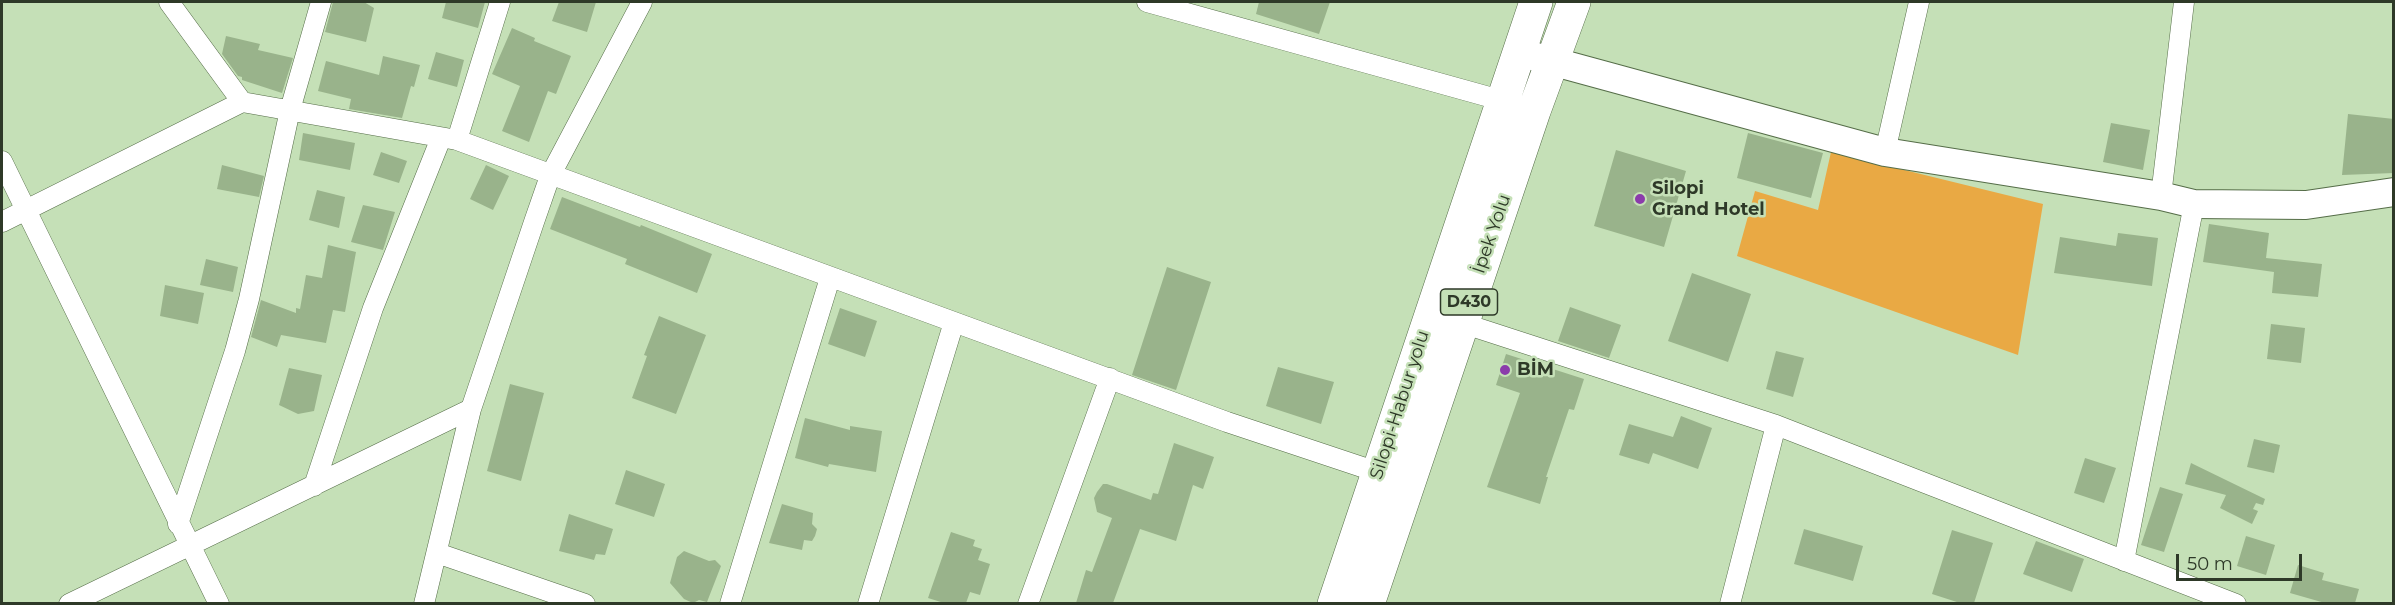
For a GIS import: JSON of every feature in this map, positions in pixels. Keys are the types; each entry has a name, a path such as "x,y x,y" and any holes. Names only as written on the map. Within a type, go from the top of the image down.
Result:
{"highway":[{"name":"Silopi-Habur yolu","path":"1334,603 1536,2"},
{"name":"İpek Yolu","path":"1368,603 1534,111 1574,2"}],"street":[{"path":"169,2 242,102"},
{"path":"178,524 235,351 249,299 290,110 321,2"},
{"path":"314,486 373,308 449,139 500,2"},
{"path":"424,603 471,409 550,176 642,2"},
{"path":"1147,2 1502,100 1534,111"},
{"path":"1885,152 1919,2"},
{"path":"2162,196 2184,2"},
{"path":"1518,52 1885,152 2162,196 2194,204 2306,205 2394,192"},
{"path":"2,222 242,102 290,110 449,139 1227,422 1377,472"},
{"path":"2,161 178,524 219,603"},
{"path":"2124,561 2194,204"},
{"path":"730,603 830,278"},
{"path":"868,603 954,322"},
{"path":"1462,323 1776,425 2236,603"},
{"path":"1028,603 1110,378"},
{"path":"69,603 471,409"},
{"path":"1730,603 1776,425"},
{"path":"436,553 585,603"}],"shaded area":[{"path":"1831,152 2043,204 2018,355 1737,256 1755,191 1818,210"}],"building":[{"path":"333,2 364,2 374,8 366,42 325,32"},
{"path":"446,2 485,2 478,28 442,18"},
{"path":"559,2 596,2 587,32 552,21"},
{"path":"1259,2 1330,2 1319,34 1256,14"},
{"path":"512,28 535,38 534,41 571,56 556,94 548,91 529,142 502,131 520,86 492,74"},
{"path":"226,36 260,44 258,50 293,58 282,93 242,80 242,77 238,76 222,54"},
{"path":"436,52 464,60 457,87 428,79"},
{"path":"383,56 420,65 402,118 349,109 351,99 318,91 326,61 379,75"},
{"path":"2348,114 2394,119 2394,173 2342,175"},
{"path":"2111,123 2150,130 2143,170 2103,162"},
{"path":"303,133 355,143 350,170 299,160"},
{"path":"1748,133 1823,153 1811,198 1737,178"},
{"name":"Silopi Grand Hotel","path":"1616,150 1686,171 1664,247 1594,226"},
{"path":"381,152 407,161 399,183 373,175"},
{"path":"222,165 264,176 259,197 217,189"},
{"path":"486,165 509,176 493,210 470,199"},
{"path":"317,190 345,197 339,228 309,220"},
{"path":"562,197 640,227 641,225 712,254 697,293 625,264 627,259 550,229"},
{"path":"363,205 395,212 383,250 351,242"},
{"path":"2209,224 2269,233 2266,258 2322,264 2318,297 2272,293 2274,272 2203,262"},
{"path":"2118,233 2158,238 2152,286 2054,273 2060,237 2116,246"},
{"path":"328,245 356,252 345,312 333,310 326,343 281,335 277,347 251,337 261,300 296,313 296,308 300,309 306,275 322,278"},
{"path":"206,259 238,267 233,292 200,285"},
{"path":"1167,267 1211,282 1176,390 1132,375"},
{"path":"1692,273 1751,294 1728,362 1668,341"},
{"path":"165,285 204,293 198,324 160,316"},
{"path":"1570,307 1621,325 1609,358 1558,341"},
{"path":"840,308 877,321 865,357 828,344"},
{"path":"659,316 706,335 676,414 632,398 647,356 644,355"},
{"path":"2271,324 2305,328 2301,363 2267,359"},
{"path":"1776,351 1804,358 1793,397 1766,389"},
{"path":"1506,354 1584,379 1574,410 1569,409 1546,477 1548,477 1540,504 1487,487 1520,393 1496,385"},
{"path":"1278,367 1334,382 1321,424 1266,406"},
{"path":"289,368 322,375 314,411 298,414 279,405"},
{"path":"510,384 544,393 521,481 487,471"},
{"path":"1681,416 1712,428 1698,469 1653,453 1649,464 1619,455 1629,424 1673,437"},
{"path":"805,418 850,430 850,426 882,431 876,472 829,464 828,467 795,458"},
{"path":"2254,439 2280,445 2274,473 2247,467"},
{"path":"1174,443 1214,457 1203,489 1193,485 1176,541 1140,529 1113,603 1076,603 1086,570 1092,572 1112,518 1097,512 1094,498 1097,492 1103,484 1107,484 1151,500 1153,493 1158,494"},
{"path":"2085,458 2116,468 2104,503 2074,493"},
{"path":"2191,463 2265,499 2263,505 2256,503 2253,509 2258,511 2252,524 2220,508 2226,495 2185,484"},
{"path":"626,470 665,484 654,517 615,504"},
{"path":"2160,487 2183,494 2164,552 2141,545"},
{"path":"782,504 813,513 812,524 817,529 815,536 812,541 804,540 802,550 769,543"},
{"path":"569,514 613,529 605,555 596,554 594,560 559,551"},
{"path":"1804,529 1863,546 1853,581 1794,564"},
{"path":"1952,530 1993,543 1974,603 1960,603 1932,594"},
{"path":"951,532 975,540 973,546 982,549 978,560 990,564 980,595 970,592 966,603 944,603 928,598"},
{"path":"2246,536 2275,545 2266,575 2237,566"},
{"path":"2036,541 2084,559 2072,592 2023,574"},
{"path":"684,551 709,561 715,560 721,566 707,602 699,600 693,603 684,599 670,583 677,557"},
{"path":"2298,565 2324,573 2322,580 2359,589 2355,603 2325,603 2290,593"}],"place":[{"name":"Silopi Grand Hotel","path":"1640,199"},
{"name":"BİM","path":"1505,370"}]}
